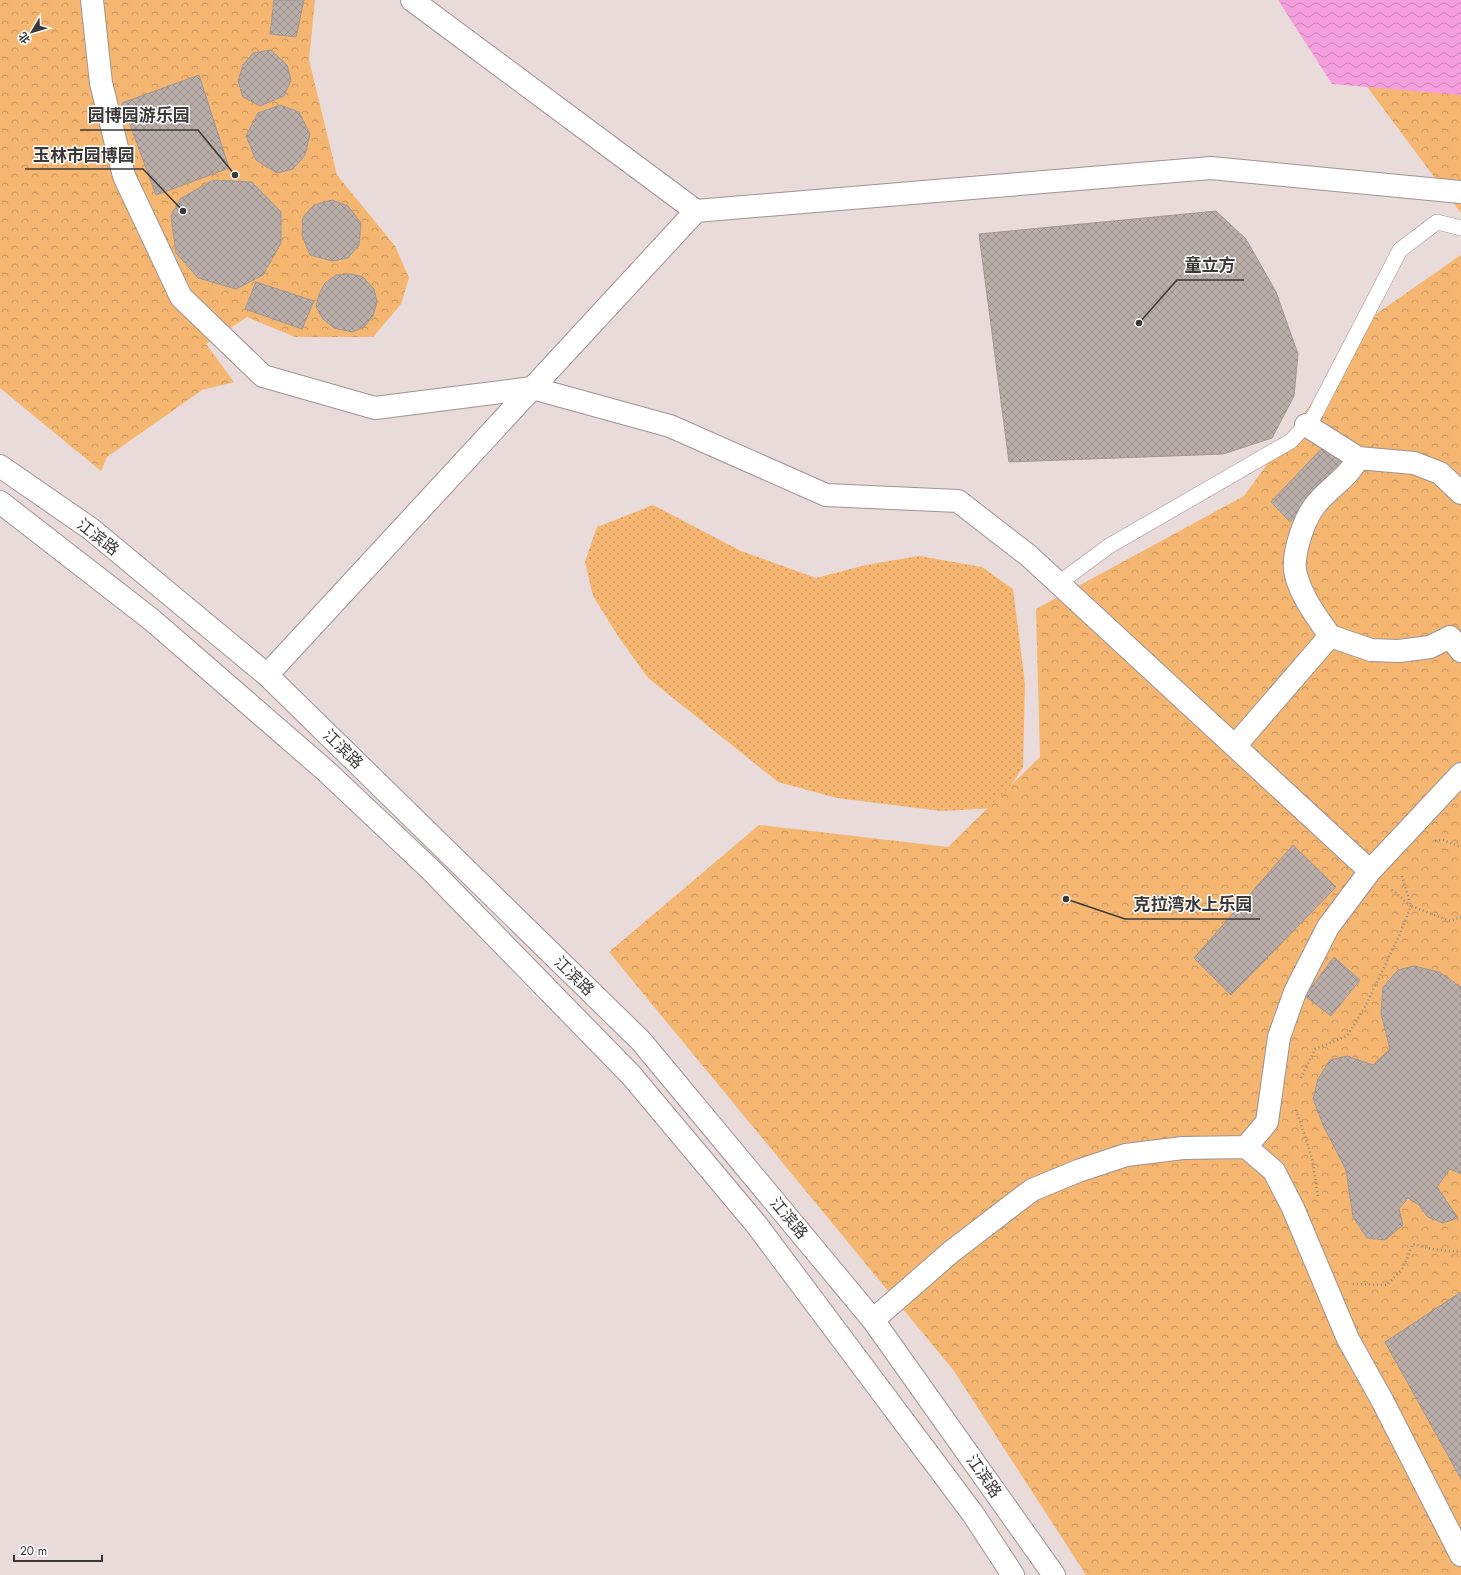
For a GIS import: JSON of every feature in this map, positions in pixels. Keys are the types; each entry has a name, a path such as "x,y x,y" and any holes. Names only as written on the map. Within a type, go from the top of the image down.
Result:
{"street":[{"path":"92,0 102,83 124,176 180,297 264,376 375,408 532,388 670,426 826,495 958,501 1030,556 1370,871"},
{"path":"412,0 696,211 1211,168 1461,192"},
{"path":"267,675 696,211"},
{"path":"1306,425 1358,458 1414,463 1440,473 1461,493"},
{"path":"1358,458 1354,467 1313,508 1298,538 1295,574 1308,605 1330,636 1371,650 1399,651 1430,647 1457,637"},
{"name":"江滨路","path":"0,466 91,530 267,675 641,1041 873,1320 1054,1575"},
{"name":"江滨路","path":"0,502 152,620 326,771 430,869 631,1075 756,1224 973,1514 1013,1575"},
{"path":"1235,746 1330,636"},
{"path":"1246,1147 1267,1122 1279,1037 1295,992 1328,927 1370,871 1461,774"},
{"path":"873,1320 951,1252 1032,1190 1078,1171 1126,1155 1183,1148 1246,1147 1274,1171 1293,1208 1348,1339 1382,1400 1461,1555"}],"lane":[{"path":"1059,583 1109,546 1291,441 1314,416 1400,250 1437,222 1461,228"}],"path":[{"path":"1429,842 1443,840 1461,848"},
{"path":"1370,871 1410,906 1450,922 1461,917"},
{"path":"1298,1084 1315,1049 1347,1036 1365,1007 1399,936 1410,906 1401,874"},
{"path":"1294,1105 1312,1158 1319,1199"},
{"path":"1350,1278 1353,1284 1387,1285 1403,1268 1413,1244 1431,1249 1461,1252"}],"green space":[{"path":"0,0 315,0 309,60 337,175 395,246 409,278 401,304 373,337 295,337 247,317 206,344 234,382 202,390 107,457 101,471 0,388"},
{"path":"1461,0 1461,213 1330,37"},
{"path":"1461,255 1461,1575 1086,1575 954,1371 609,952 759,825 948,847 1040,757 1036,609 1244,496 1376,314"},
{"path":"653,505 741,551 816,578 866,565 919,556 982,567 1013,589 1025,684 1023,767 996,808 941,811 837,798 778,782 648,678 618,636 593,596 585,562 597,527"}],"water":[{"path":"1278,0 1461,0 1461,95 1332,84"}],"building":[{"path":"274,0 304,0 296,37 270,34"},
{"path":"271,50 287,65 291,80 284,96 260,106 243,97 238,81 243,65 253,53"},
{"path":"199,75 229,168 156,195 122,103"},
{"path":"280,105 299,112 310,134 305,155 293,169 277,173 256,160 246,136 258,113"},
{"path":"213,180 252,182 281,212 281,243 263,275 236,289 198,278 176,253 171,216 180,199"},
{"path":"332,200 348,206 361,223 359,245 348,258 332,261 310,255 302,235 303,217 314,205"},
{"path":"1216,211 1246,239 1276,292 1298,354 1294,396 1272,438 1223,454 1009,462 979,234"},
{"path":"352,274 363,277 374,289 377,302 373,316 364,327 352,332 334,328 323,319 316,307 319,294 325,283 336,275"},
{"path":"256,282 314,301 302,329 245,309"},
{"path":"1324,446 1348,468 1290,522 1271,502"},
{"path":"1293,845 1336,887 1231,995 1194,958"},
{"path":"1334,957 1360,980 1331,1016 1305,996"},
{"path":"1414,966 1439,972 1461,987 1461,1174 1450,1169 1437,1187 1458,1218 1443,1223 1428,1217 1419,1205 1408,1198 1399,1209 1403,1225 1385,1240 1367,1238 1353,1217 1346,1170 1323,1125 1313,1099 1318,1079 1330,1060 1347,1056 1373,1065 1390,1049 1381,1013 1383,987 1398,970"},
{"path":"1461,1292 1461,1479 1385,1342"}],"place":[{"name":"园博园游乐园","path":"235,175"},
{"name":"玉林市园博园","path":"183,211"},
{"name":"童立方","path":"1139,323"},
{"name":"克拉湾水上乐园","path":"1066,899"}]}
